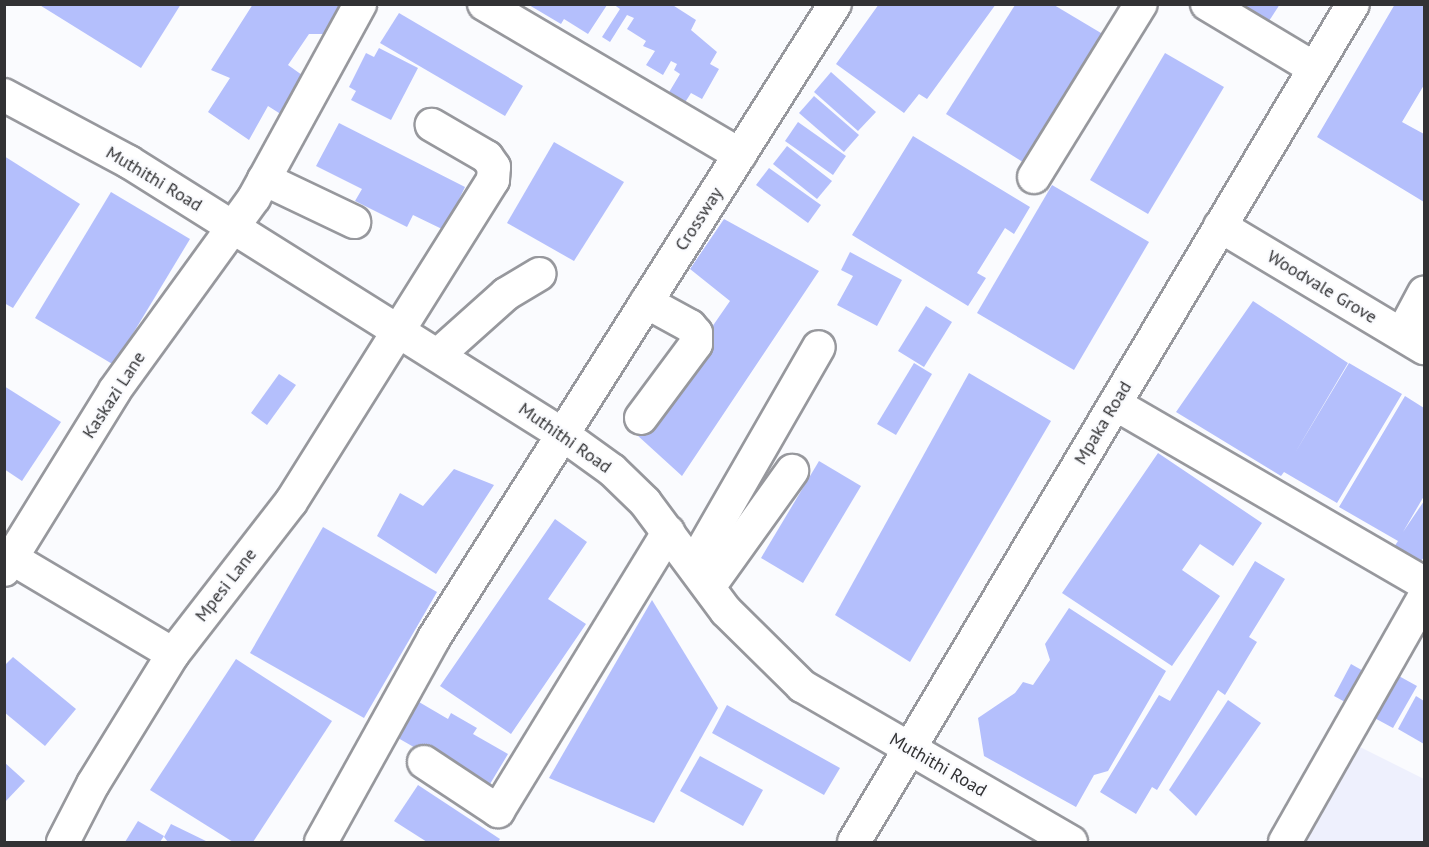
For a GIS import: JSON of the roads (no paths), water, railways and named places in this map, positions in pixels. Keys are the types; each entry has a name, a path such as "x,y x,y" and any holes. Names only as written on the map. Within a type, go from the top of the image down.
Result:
{"street":[{"name":"Kaskazi Lane","path":"9,565 115,390 264,179 360,4"},
{"path":"484,4 740,155"},
{"name":"Crossway","path":"321,843 434,638 835,4"},
{"path":"1034,177 1141,4"},
{"path":"1208,4 1314,68"},
{"name":"Mpaka Road","path":"854,843 1353,4"},
{"name":"Muthithi Road","path":"4,95 129,162 395,331 439,354 562,434 612,470 645,502 755,643 802,686 1063,840"},
{"name":"Mpesi Lane","path":"63,843 93,784 173,654 291,502 395,331 493,180 494,167 487,158 432,125"},
{"path":"264,179 354,222"},
{"name":"Woodvale Grove","path":"1220,226 1413,341"},
{"path":"439,354 506,294 539,274"},
{"path":"1413,341 1425,293"},
{"path":"641,418 696,344 696,333 690,326 646,302"},
{"path":"702,575 819,347"},
{"path":"1115,404 1425,583"},
{"path":"702,575 792,471"},
{"path":"424,762 498,811 668,532"},
{"path":"9,565 173,654"},
{"path":"1285,843 1425,597"}]}
